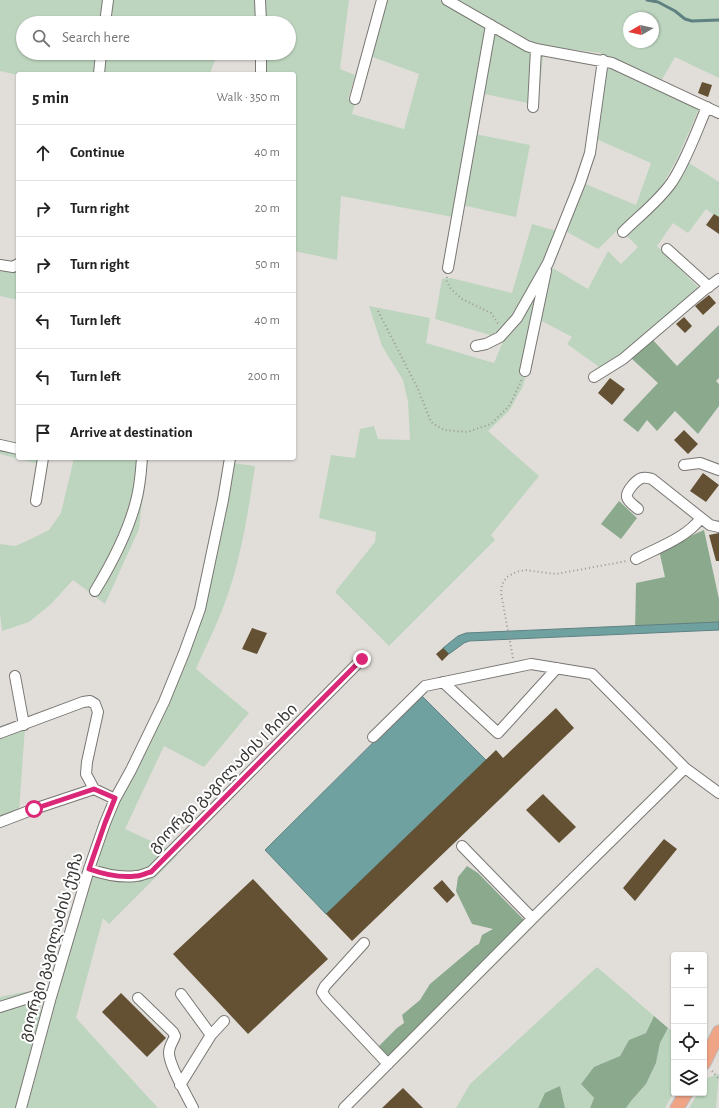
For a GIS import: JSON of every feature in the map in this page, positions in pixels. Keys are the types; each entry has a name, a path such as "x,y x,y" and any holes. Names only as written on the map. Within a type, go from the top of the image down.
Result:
{"main road":[{"path":"705,1060 719,1032"},
{"path":"677,1108 684,1096"}],"street":[{"path":"106,16 108,0"},
{"path":"260,0 261,16"},
{"path":"355,99 382,0"},
{"path":"447,0 536,49 603,60 612,63 719,113"},
{"path":"448,268 491,25"},
{"path":"533,107 536,49"},
{"path":"99,72 100,60"},
{"path":"260,72 261,60"},
{"path":"476,346 486,344 500,337 517,318 548,263 590,153 603,60"},
{"path":"623,232 659,197 671,182 682,164 707,107"},
{"path":"667,249 709,287"},
{"path":"525,371 548,263"},
{"path":"0,265 13,267 16,265"},
{"path":"594,377 623,359 719,280"},
{"path":"0,445 16,449"},
{"path":"36,501 43,460"},
{"path":"95,591 111,565 136,502 142,460"},
{"name":"გიორგი გაგილაძის ქუჩა","path":"21,1108 51,997 89,869 105,823 115,798 131,770 164,702 200,609 223,500 230,460"},
{"path":"684,465 700,462 719,470"},
{"path":"638,509 629,501 627,497 628,491 638,480 646,477 652,478 701,518 710,524 719,527"},
{"path":"636,559 684,534 696,525 701,518"},
{"name":"გიორგი გაგილაძის I ჩიხი","path":"89,869 100,873 129,876 136,876 151,872 362,659"},
{"path":"373,737 422,689 430,684 531,664 556,668 592,674 685,768 719,793"},
{"path":"443,682 498,733 556,668"},
{"path":"15,676 24,725"},
{"path":"0,733 90,700 95,704 98,712 87,762 86,774 94,789 115,798"},
{"path":"344,1108 532,918 685,768"},
{"path":"0,822 94,789"},
{"path":"462,846 532,918"},
{"path":"364,943 325,986 322,992 388,1064"},
{"path":"181,994 211,1035"},
{"path":"0,1006 38,995 51,997"},
{"path":"138,998 173,1032 175,1036 170,1046 169,1055 180,1085 193,1108"},
{"path":"180,1085 211,1035 224,1022"}],"path":[{"path":"448,268 446,280 451,289 462,299 491,313 499,326 500,337"},
{"path":"378,311 418,389 431,422 444,430 467,432 491,424 510,405 525,371"},
{"path":"511,649 501,593 502,584 507,577 516,572 525,570 556,574 636,559"}],"green space":[{"path":"0,0 255,0 255,16 16,16 16,60 215,60 211,72 16,72 16,75 0,71"},
{"path":"264,0 349,0 340,69 355,75 348,99 355,104 352,114 404,129 419,74 370,56 387,0 440,0 486,25 487,27 453,217 341,196 337,260 296,251 296,72 264,72 264,60 296,60 296,16 264,16"},
{"path":"456,0 719,0 719,78 675,57 661,81 600,53 554,47 533,42 515,34"},
{"path":"496,31 533,53 543,56 538,105 484,94 493,34"},
{"path":"614,67 699,109 677,159 660,189 598,249 567,232 583,183 636,205 651,163 596,139 607,70"},
{"path":"475,134 530,145 516,217 462,205"},
{"path":"686,161 719,182 719,219 706,209 688,233 673,223 657,246 700,289 602,369 567,344 572,337 540,320 523,386 509,411 488,431 539,476 491,535 495,540 389,646 335,592 375,542 376,532 319,518 331,455 355,458 360,429 374,426 378,439 410,440 408,402 403,380 382,346 369,306 430,318 426,343 494,363 504,339 435,319 442,279 451,278 512,293 532,224 557,231 539,269 540,289 551,267 588,289 608,251 621,264 638,247 625,234"},
{"path":"0,270 16,273 16,300 0,296"},
{"path":"719,325 719,378 716,381 719,384 719,406 698,434 675,411 657,431 647,420 638,432 623,420 658,383 631,358 652,339 677,366"},
{"path":"0,439 16,443 16,458 0,454"},
{"path":"24,460 48,460 47,466"},
{"path":"74,460 147,460 139,529 105,604 73,580 50,605 29,622 2,631 0,613 0,544 15,546 49,530 61,513"},
{"path":"233,463 255,466 247,519 230,588 218,621 196,669 249,713 204,767 164,746 125,829 178,855 109,924 103,918 76,1018 158,1108 27,1108 96,859 117,804 188,656"},
{"path":"619,501 637,518 621,539 601,524"},
{"path":"704,530 719,599 719,629 635,632 636,583 665,577 659,550"},
{"path":"25,727 19,812 0,820 0,735"},
{"path":"467,866 478,873 524,920 390,1062 378,1047 404,1023 402,1015 420,1000 430,984 479,944 482,935 493,929 472,924 456,891 458,877"},
{"path":"597,967 654,1016 646,1033 629,1040 620,1056 594,1068 581,1084 594,1098 590,1108 565,1108 560,1086 538,1106 538,1108 456,1108 470,1084"},
{"path":"50,990 19,997 0,1004 0,997 24,992"},
{"path":"36,1000 40,1003 42,1015 17,1108 0,1108 0,1010"},
{"path":"654,1016 668,1028 660,1043 656,1063 646,1084 626,1108 590,1108 594,1098 581,1084 594,1067 620,1056 629,1040 646,1033"},
{"path":"668,1028 671,1030 672,1096 665,1108 626,1108 646,1084 656,1063 660,1043"},
{"path":"719,1074 716,1108 689,1108 696,1096 707,1096 707,1078"},
{"path":"560,1086 565,1108 538,1108 545,1093"}],"water":[{"path":"719,622 719,630 469,641 449,654 443,648 458,636 466,633"},
{"path":"421,695 486,760 326,914 265,850"}],"building":[{"path":"702,82 712,85 708,97 698,93"},
{"path":"714,214 719,217 719,234 706,225"},
{"path":"709,295 716,303 703,315 695,306"},
{"path":"684,317 692,326 685,333 676,324"},
{"path":"610,378 625,389 612,405 598,393"},
{"path":"684,430 698,444 688,454 674,440"},
{"path":"703,473 719,485 706,502 690,491"},
{"path":"719,533 719,561 716,561 709,535"},
{"path":"252,628 267,633 257,654 242,649"},
{"path":"443,648 449,654 442,661 436,654"},
{"path":"556,708 574,728 352,941 326,914 496,750 503,758"},
{"path":"543,794 576,827 559,843 526,810"},
{"path":"664,839 677,849 635,901 623,888"},
{"path":"253,879 328,959 248,1034 173,954"},
{"path":"442,880 455,895 447,903 433,888"},
{"path":"121,993 166,1038 147,1057 102,1012"},
{"path":"403,1088 423,1108 382,1108"}],"waterway":[{"path":"647,0 658,2 675,11 685,19 692,21 719,20"}],"route":[{"path":"34,809 94,789 115,798 89,869 100,873 122,876 136,876 151,872 362,659"}]}
